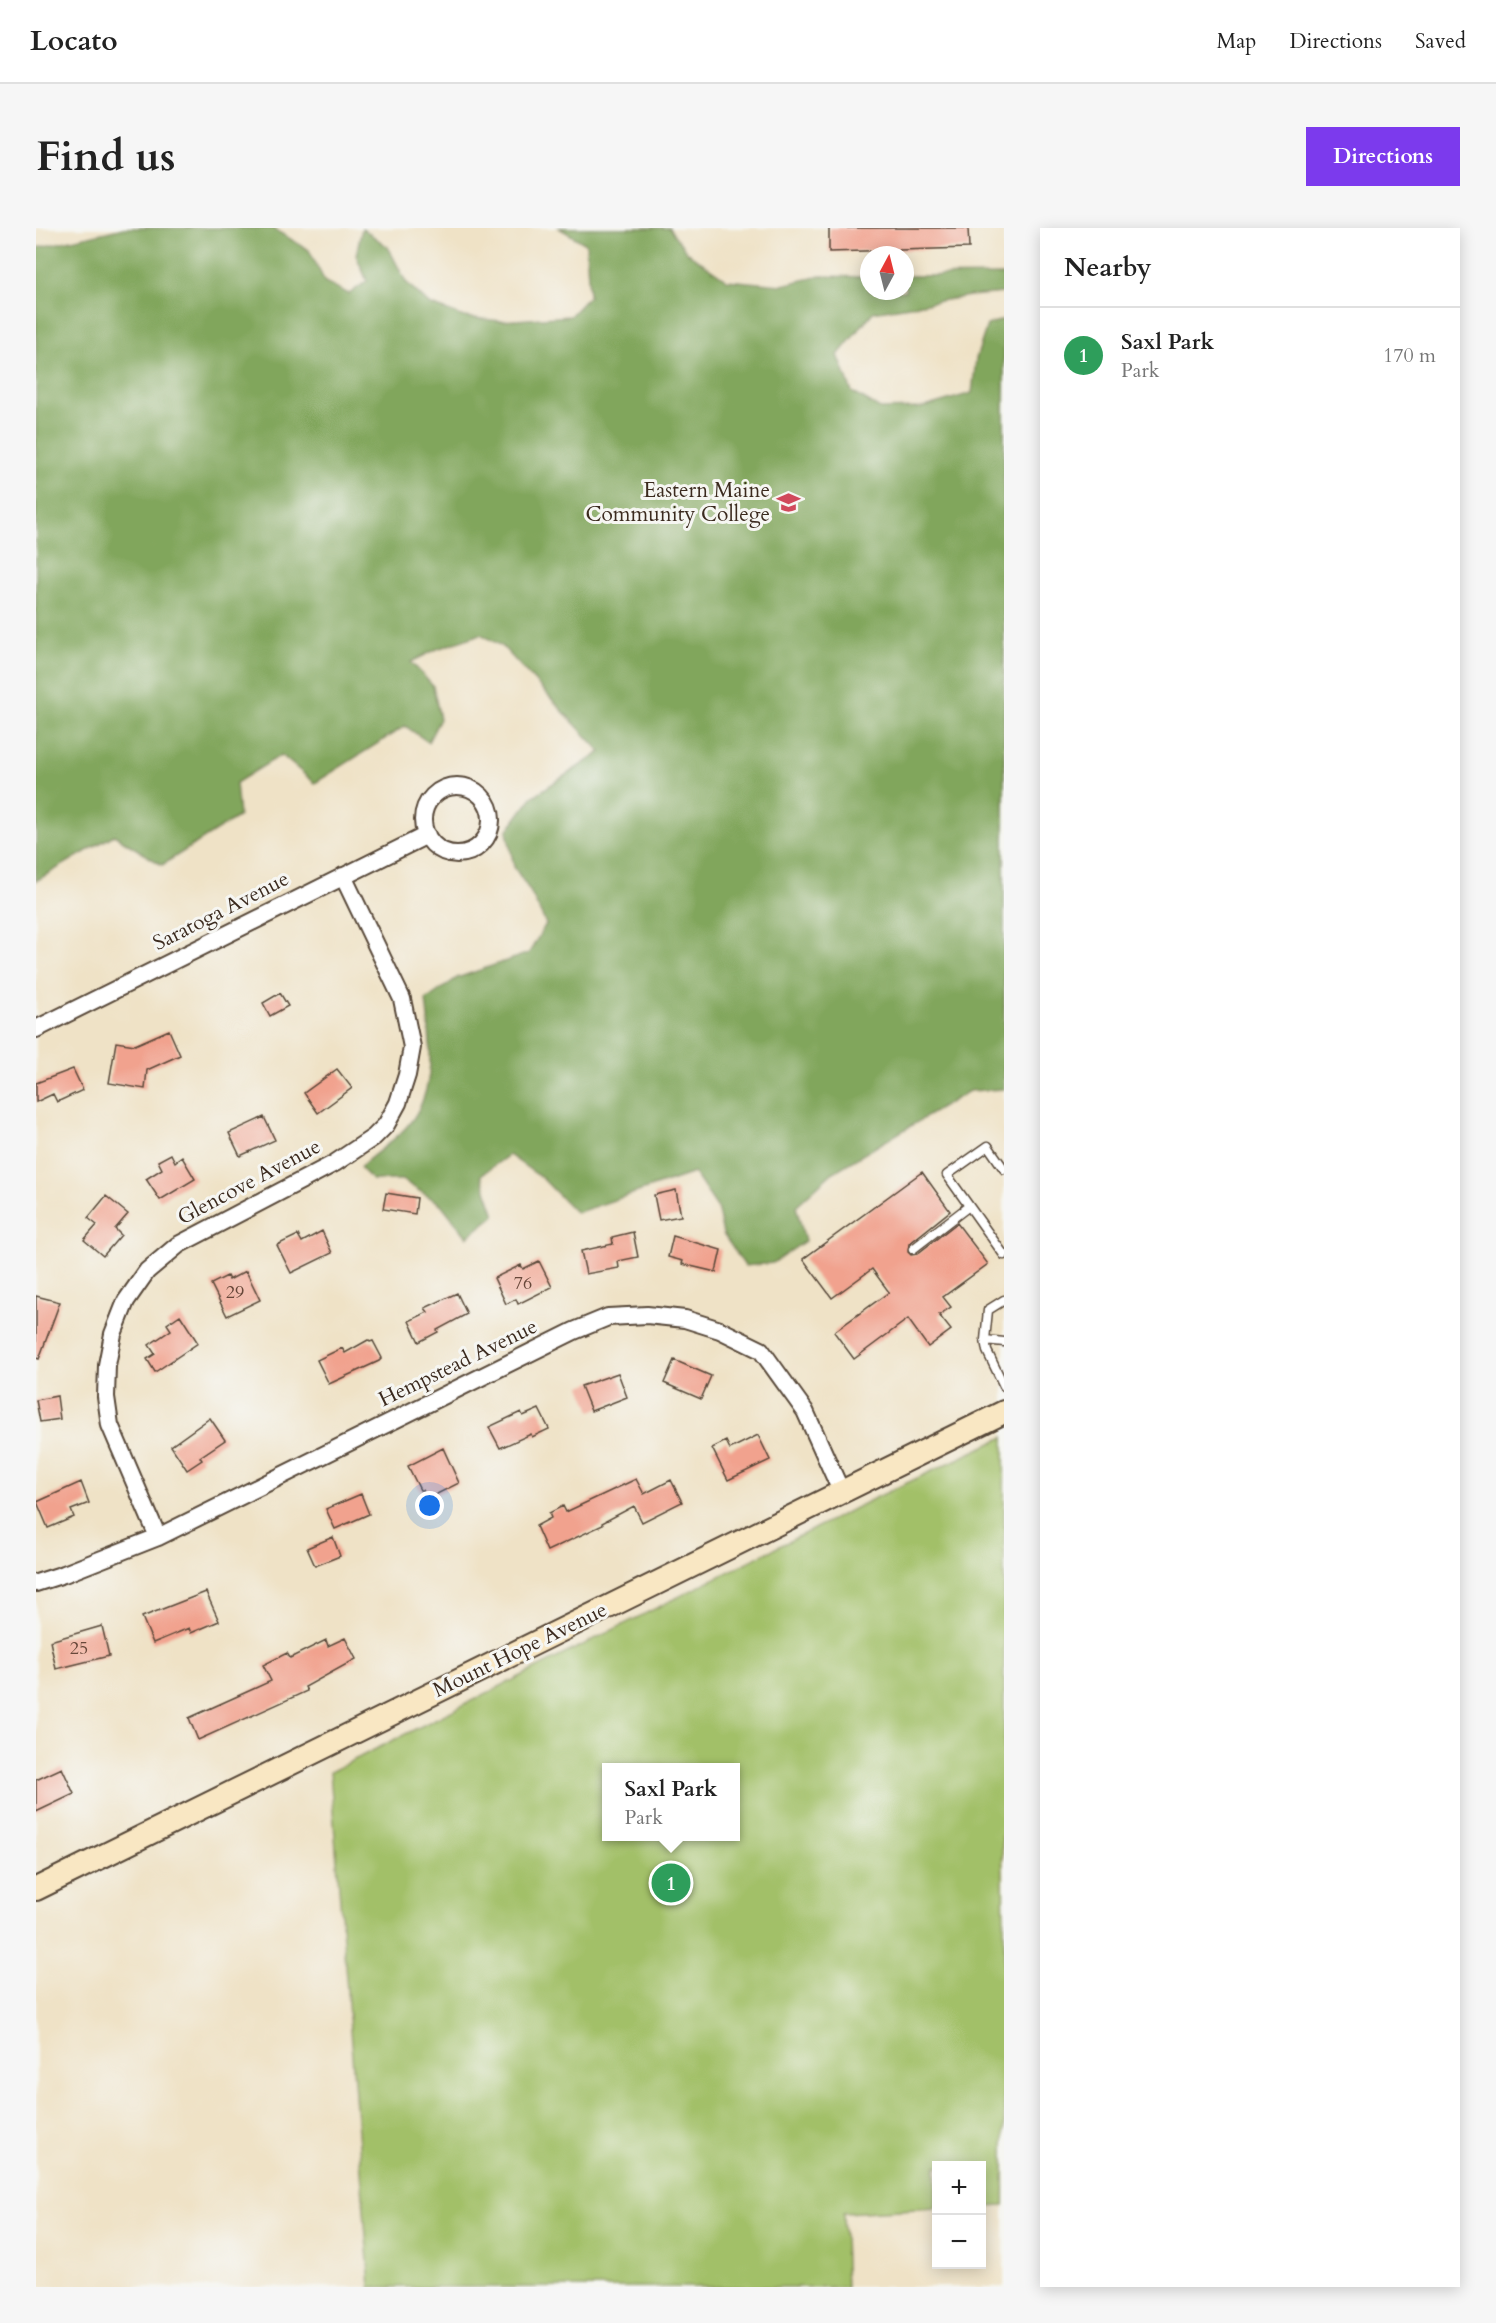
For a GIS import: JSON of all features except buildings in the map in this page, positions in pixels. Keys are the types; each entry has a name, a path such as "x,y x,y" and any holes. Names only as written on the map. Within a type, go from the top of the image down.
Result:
{"street":[{"path":"454,787 465,788 475,792 489,808 490,831 476,848 466,853 454,854 443,851 427,836 424,814 434,796 443,790 454,787"},
{"name":"Saratoga Avenue","path":"36,1029 427,836"},
{"name":"Glencove Avenue","path":"158,1536 111,1425 106,1397 107,1365 113,1334 126,1301 147,1271 178,1245 335,1163 374,1137 386,1125 394,1110 407,1075 412,1047 402,999 343,876"},
{"name":"Hempstead Avenue","path":"36,1583 158,1536 574,1331 608,1317 646,1315 685,1319 720,1330 761,1350 805,1411 841,1491"},
{"name":"Mount Hope Avenue","path":"36,1889 1004,1412"}],"lane":[{"path":"1004,1169 988,1146 947,1175 1004,1255"},
{"path":"913,1249 969,1206"},
{"path":"1004,1300 988,1311 985,1340 987,1351 1004,1386"},
{"path":"985,1340 1004,1342"}],"green space":[{"path":"124,228 272,228 309,250 325,282 349,294 367,281 356,255 362,228 388,247 406,282 429,304 464,317 501,321 570,316 589,296 586,244 559,228 669,228 687,252 727,280 782,285 820,276 860,277 860,300 914,300 914,276 1004,275 1004,293 970,296 873,312 838,355 852,392 880,409 921,408 972,393 976,359 987,325 1004,319 1004,1089 969,1091 832,1173 796,1206 805,1241 773,1263 745,1266 723,1234 717,1207 694,1173 576,1213 543,1179 509,1155 481,1175 495,1215 467,1237 441,1204 402,1180 372,1180 360,1167 404,1130 418,1111 424,1096 430,1065 426,1000 457,978 529,953 546,924 530,891 514,867 507,831 532,797 601,752 502,646 481,634 437,649 411,662 433,686 440,719 428,742 405,726 315,783 281,755 236,783 239,816 162,865 114,835 36,881 36,248"},
{"path":"1004,1437 1004,1834 1002,1835 1004,2205 986,2206 986,2161 932,2161 932,2208 843,2213 846,2287 370,2287 330,1772 875,1498"}],"place":[{"name":"Eastern Maine Community College","path":"788,502"},
{"name":"Saxl Park","path":"671,1883"}]}
